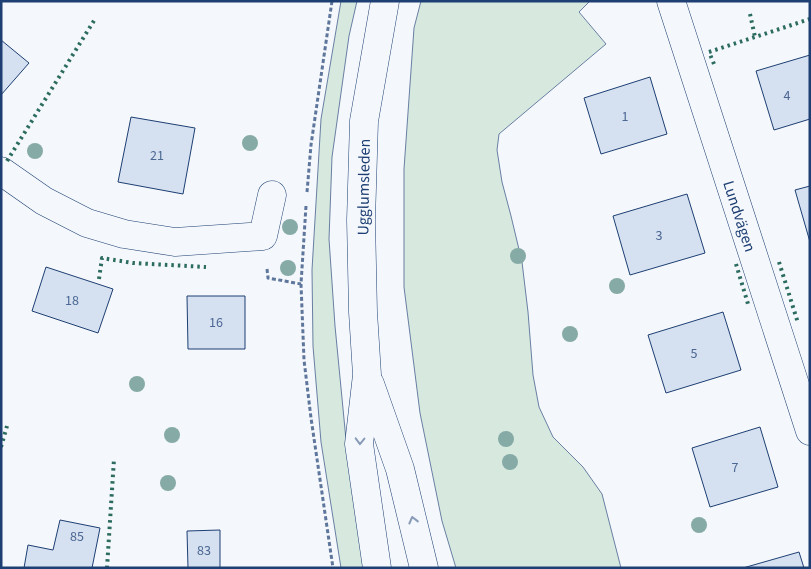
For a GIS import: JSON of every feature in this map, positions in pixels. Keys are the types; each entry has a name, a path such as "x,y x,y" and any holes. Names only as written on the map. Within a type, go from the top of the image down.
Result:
{"street":[{"name":"Ugglumsleden","path":"377,568 360,444 366,375 361,220 364,122 385,1"},
{"name":"Lundvägen","path":"670,1 810,431"},
{"path":"1,171 44,201 87,223 124,234 175,242 263,236 272,195"},
{"name":"Ugglumsleden","path":"366,375 400,469 424,568"}],"path":[{"path":"307,194 311,145 332,1"},
{"path":"306,204 301,284 304,360 333,568"}],"shaded area":[{"path":"341,1 357,1 349,36 332,157 329,239 347,450 366,568 341,568 321,442 313,346 312,270 321,119"},
{"path":"421,1 590,1 579,12 606,44 499,134 497,150 502,182 522,262 533,375 539,407 553,437 583,467 602,494 621,568 456,568 442,521 420,413 404,287 404,169 414,28"}],"building":[{"path":"1,40 29,63 1,95"},
{"path":"810,55 810,119 774,130 756,71"},
{"path":"650,77 667,134 601,154 584,98"},
{"path":"131,117 195,128 183,194 118,182"},
{"path":"810,186 810,242 795,190"},
{"path":"687,194 705,253 630,275 613,216"},
{"path":"46,267 113,289 98,333 32,311"},
{"path":"187,296 245,296 245,349 188,349"},
{"path":"723,312 741,370 666,393 648,335"},
{"path":"760,427 778,487 710,507 692,448"},
{"path":"60,520 100,528 92,568 24,568 28,545 53,550"},
{"path":"220,530 220,568 188,568 187,531"},
{"path":"799,552 804,568 743,568"}],"hedge":[{"path":"750,14 755,37"},
{"path":"7,161 95,19"},
{"path":"714,64 709,52 810,19"},
{"path":"99,279 102,258 133,263 206,267"},
{"path":"779,262 798,323"},
{"path":"736,264 748,304"},
{"path":"1,447 7,426"},
{"path":"107,568 114,459"}]}
